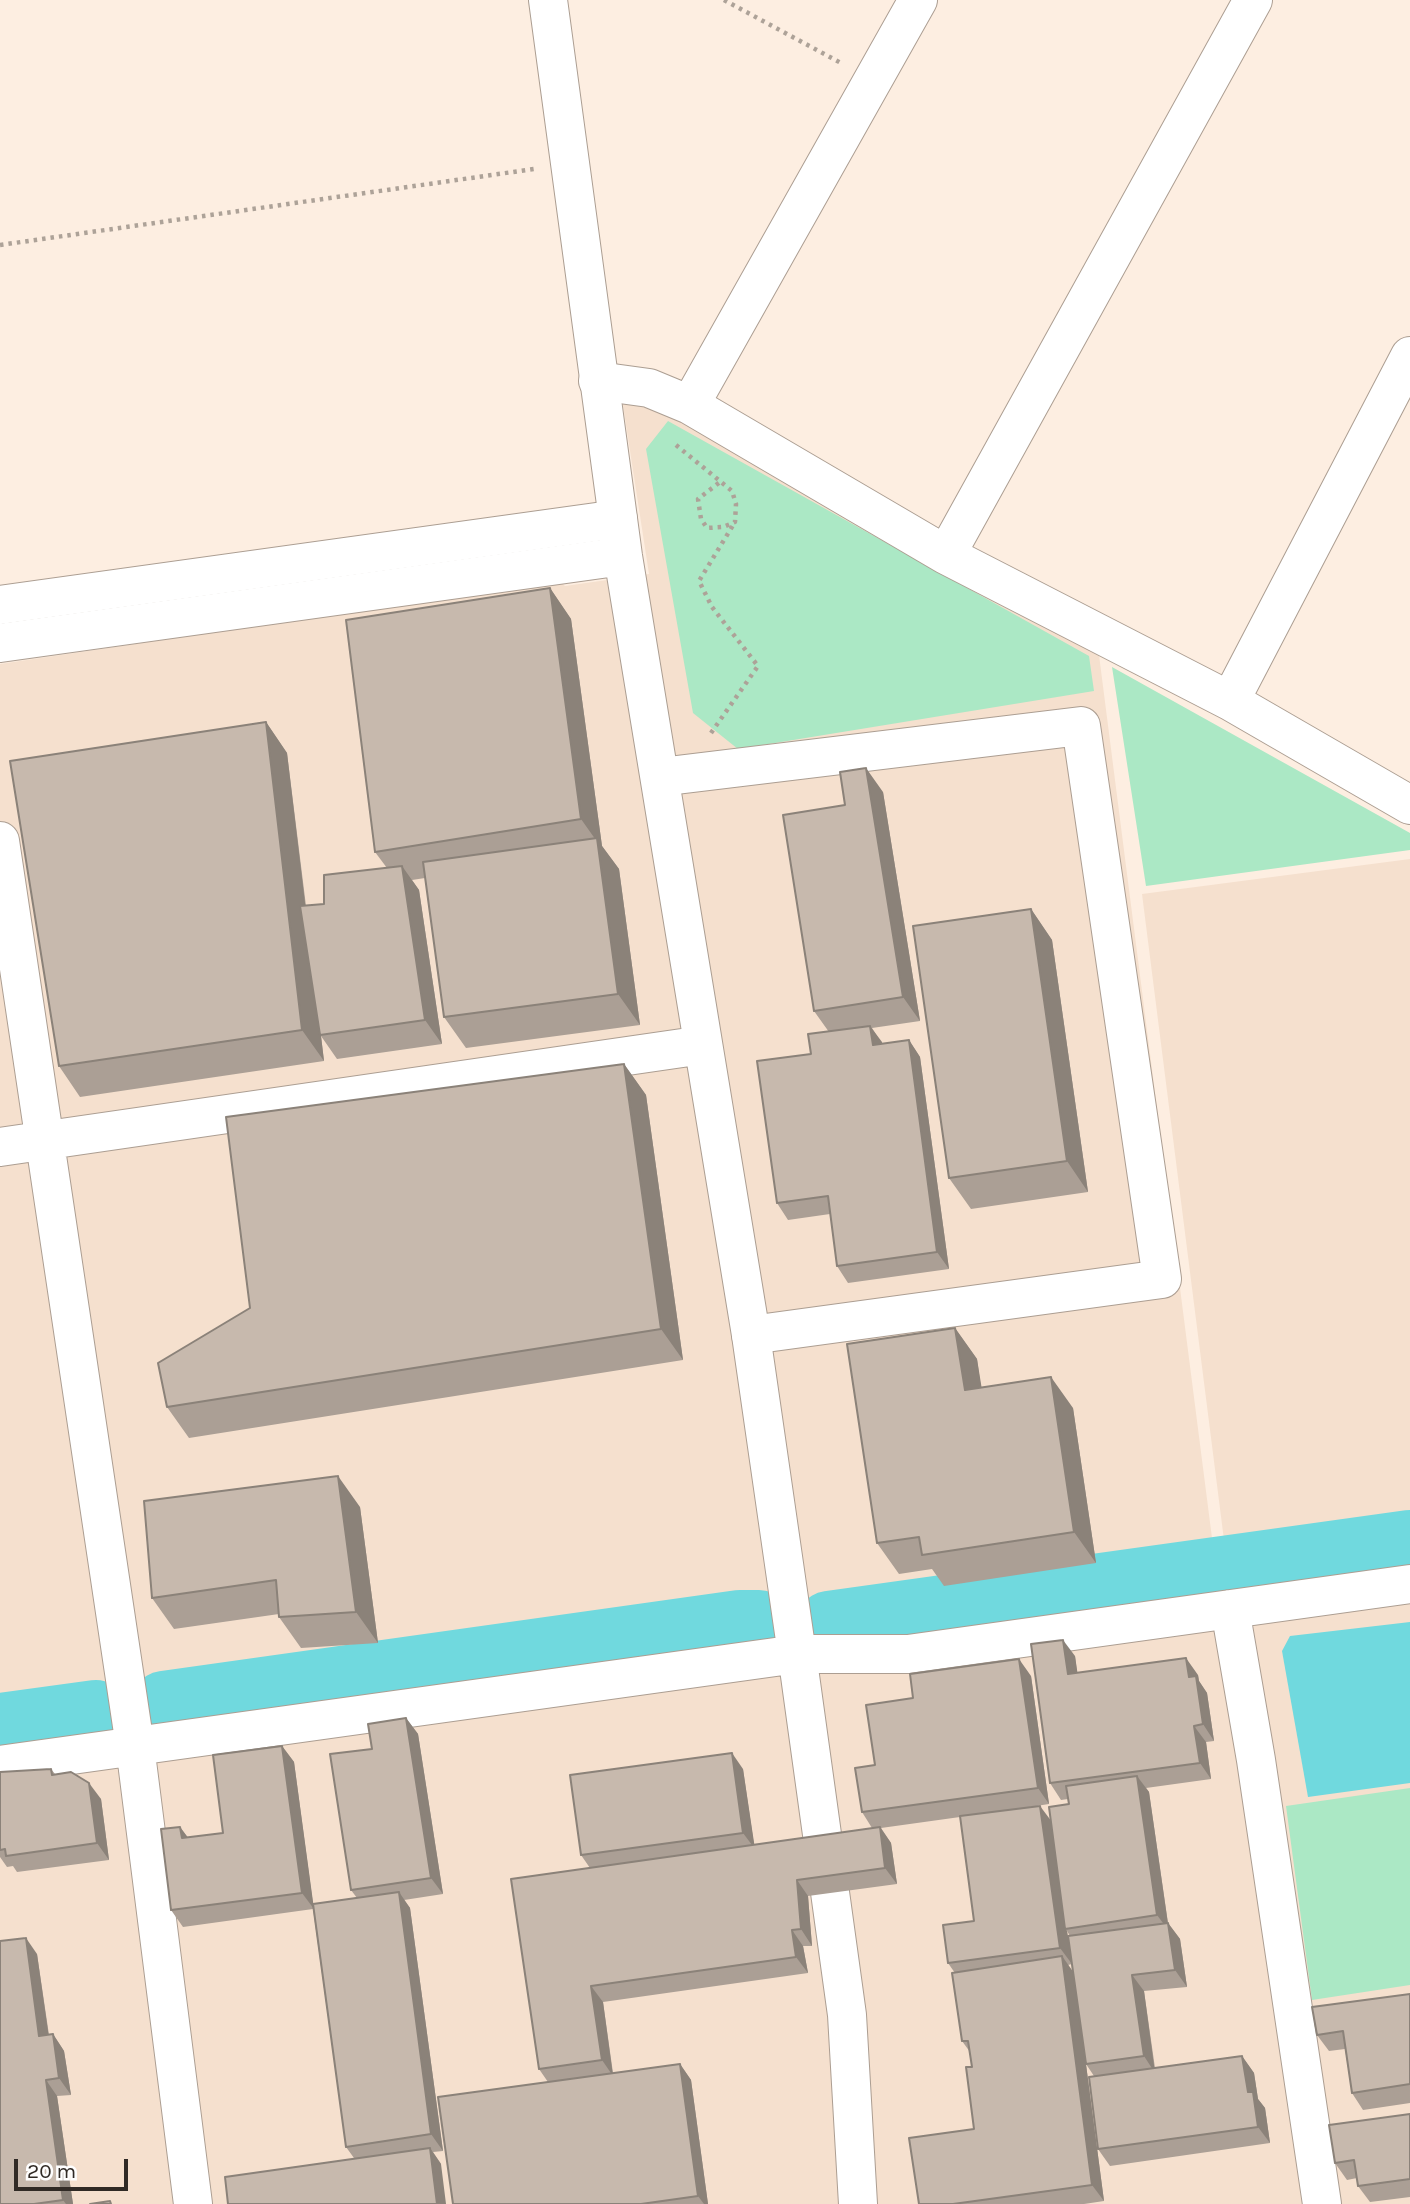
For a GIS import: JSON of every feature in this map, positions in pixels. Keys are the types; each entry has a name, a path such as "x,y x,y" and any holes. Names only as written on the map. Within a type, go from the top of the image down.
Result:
{"street":[{"path":"548,0 623,556 751,1335 797,1654 847,2015 858,2204"},
{"path":"690,405 918,0"},
{"path":"946,555 1253,0"},
{"path":"1230,701 1410,356"},
{"path":"598,382 649,388 690,405 946,555 1230,701 1410,805"},
{"path":"0,605 618,519"},
{"path":"0,643 623,556"},
{"path":"660,777 1081,726 1162,1279 751,1335"},
{"path":"0,841 135,1746 192,2204"},
{"path":"0,1147 704,1045"},
{"path":"0,1765 797,1654 908,1654 1410,1584"},
{"path":"1230,1609 1256,1759 1322,2204"}],"path":[{"path":"724,0 872,80"},
{"path":"0,245 569,164"},
{"path":"668,440 702,464 732,491 736,504 735,522 699,581 712,607 758,666 705,741"},
{"path":"719,482 698,499 701,519 707,528 723,527 735,522"}],"shaded area":[{"path":"622,399 662,405 1099,655 1223,1624 1410,1603 1410,2204 0,2204 0,664 560,581 565,586 649,574"},
{"path":"1410,859 1410,1523 1225,1548 1142,894"}],"green space":[{"path":"668,421 1089,656 1094,691 738,749 693,713 646,449"},
{"path":"1112,667 1410,833 1410,850 1146,886"},
{"path":"1410,1788 1410,1985 1312,2000 1286,1806"}],"water":[{"path":"1410,1622 1410,1783 1308,1797 1282,1651 1290,1636"}],"building":[{"path":"550,588 581,819 375,852 346,620"},
{"path":"266,722 302,1030 59,1066 10,761"},
{"path":"866,768 903,997 814,1011 783,815 845,805 840,772"},
{"path":"597,838 618,994 444,1017 423,862"},
{"path":"402,866 425,1020 320,1035 300,906 324,904 324,875"},
{"path":"1031,909 1067,1161 949,1178 913,926"},
{"path":"870,1026 873,1045 909,1040 937,1252 837,1266 828,1196 777,1203 757,1061 811,1054 808,1034"},
{"path":"624,1064 661,1329 167,1407 158,1363 250,1308 226,1117"},
{"path":"955,1328 965,1390 1051,1377 1074,1532 922,1555 919,1537 877,1543 847,1344"},
{"path":"338,1476 356,1612 279,1617 276,1580 152,1598 144,1501"},
{"path":"1063,1640 1068,1674 1186,1658 1189,1677 1196,1676 1203,1724 1194,1726 1200,1763 1050,1783 1031,1644"},
{"path":"1019,1659 1038,1788 862,1812 855,1768 875,1765 866,1705 913,1698 910,1674"},
{"path":"406,1718 431,1878 351,1890 330,1754 372,1749 368,1724"},
{"path":"282,1746 302,1893 171,1910 161,1829 180,1827 182,1838 223,1833 213,1755"},
{"path":"732,1753 743,1833 581,1855 570,1775"},
{"path":"51,1769 52,1775 71,1772 89,1783 97,1843 6,1856 5,1849 0,1850 0,1772"},
{"path":"1137,1776 1157,1915 1065,1929 1049,1807 1069,1804 1066,1786"},
{"path":"1040,1806 1060,1948 948,1963 943,1925 974,1921 960,1816"},
{"path":"880,1827 885,1868 797,1880 801,1929 792,1930 796,1957 591,1986 602,2060 539,2069 511,1879"},
{"path":"399,1892 431,2134 346,2147 313,1904"},
{"path":"1168,1923 1175,1970 1132,1975 1144,2056 1086,2064 1068,1936"},
{"path":"26,1938 39,2036 53,2034 59,2078 46,2080 63,2200 34,2204 0,2204 0,1941"},
{"path":"1062,1956 1092,2185 953,2204 919,2204 909,2138 974,2129 966,2067 972,2067 968,2041 962,2041 952,1973"},
{"path":"1410,1994 1410,2084 1352,2093 1343,2031 1317,2035 1312,2007"},
{"path":"1242,2056 1248,2092 1253,2092 1258,2127 1098,2149 1089,2077"},
{"path":"680,2064 698,2196 641,2204 453,2204 438,2097"},
{"path":"1410,2114 1410,2179 1358,2186 1354,2160 1335,2163 1329,2125"},
{"path":"430,2148 437,2204 228,2204 225,2177"},
{"path":"110,2201 111,2204 90,2204"}],"waterway":[{"path":"829,1625 1410,1544"},
{"path":"164,1705 740,1624 759,1624"},
{"path":"0,1727 96,1714"}]}
